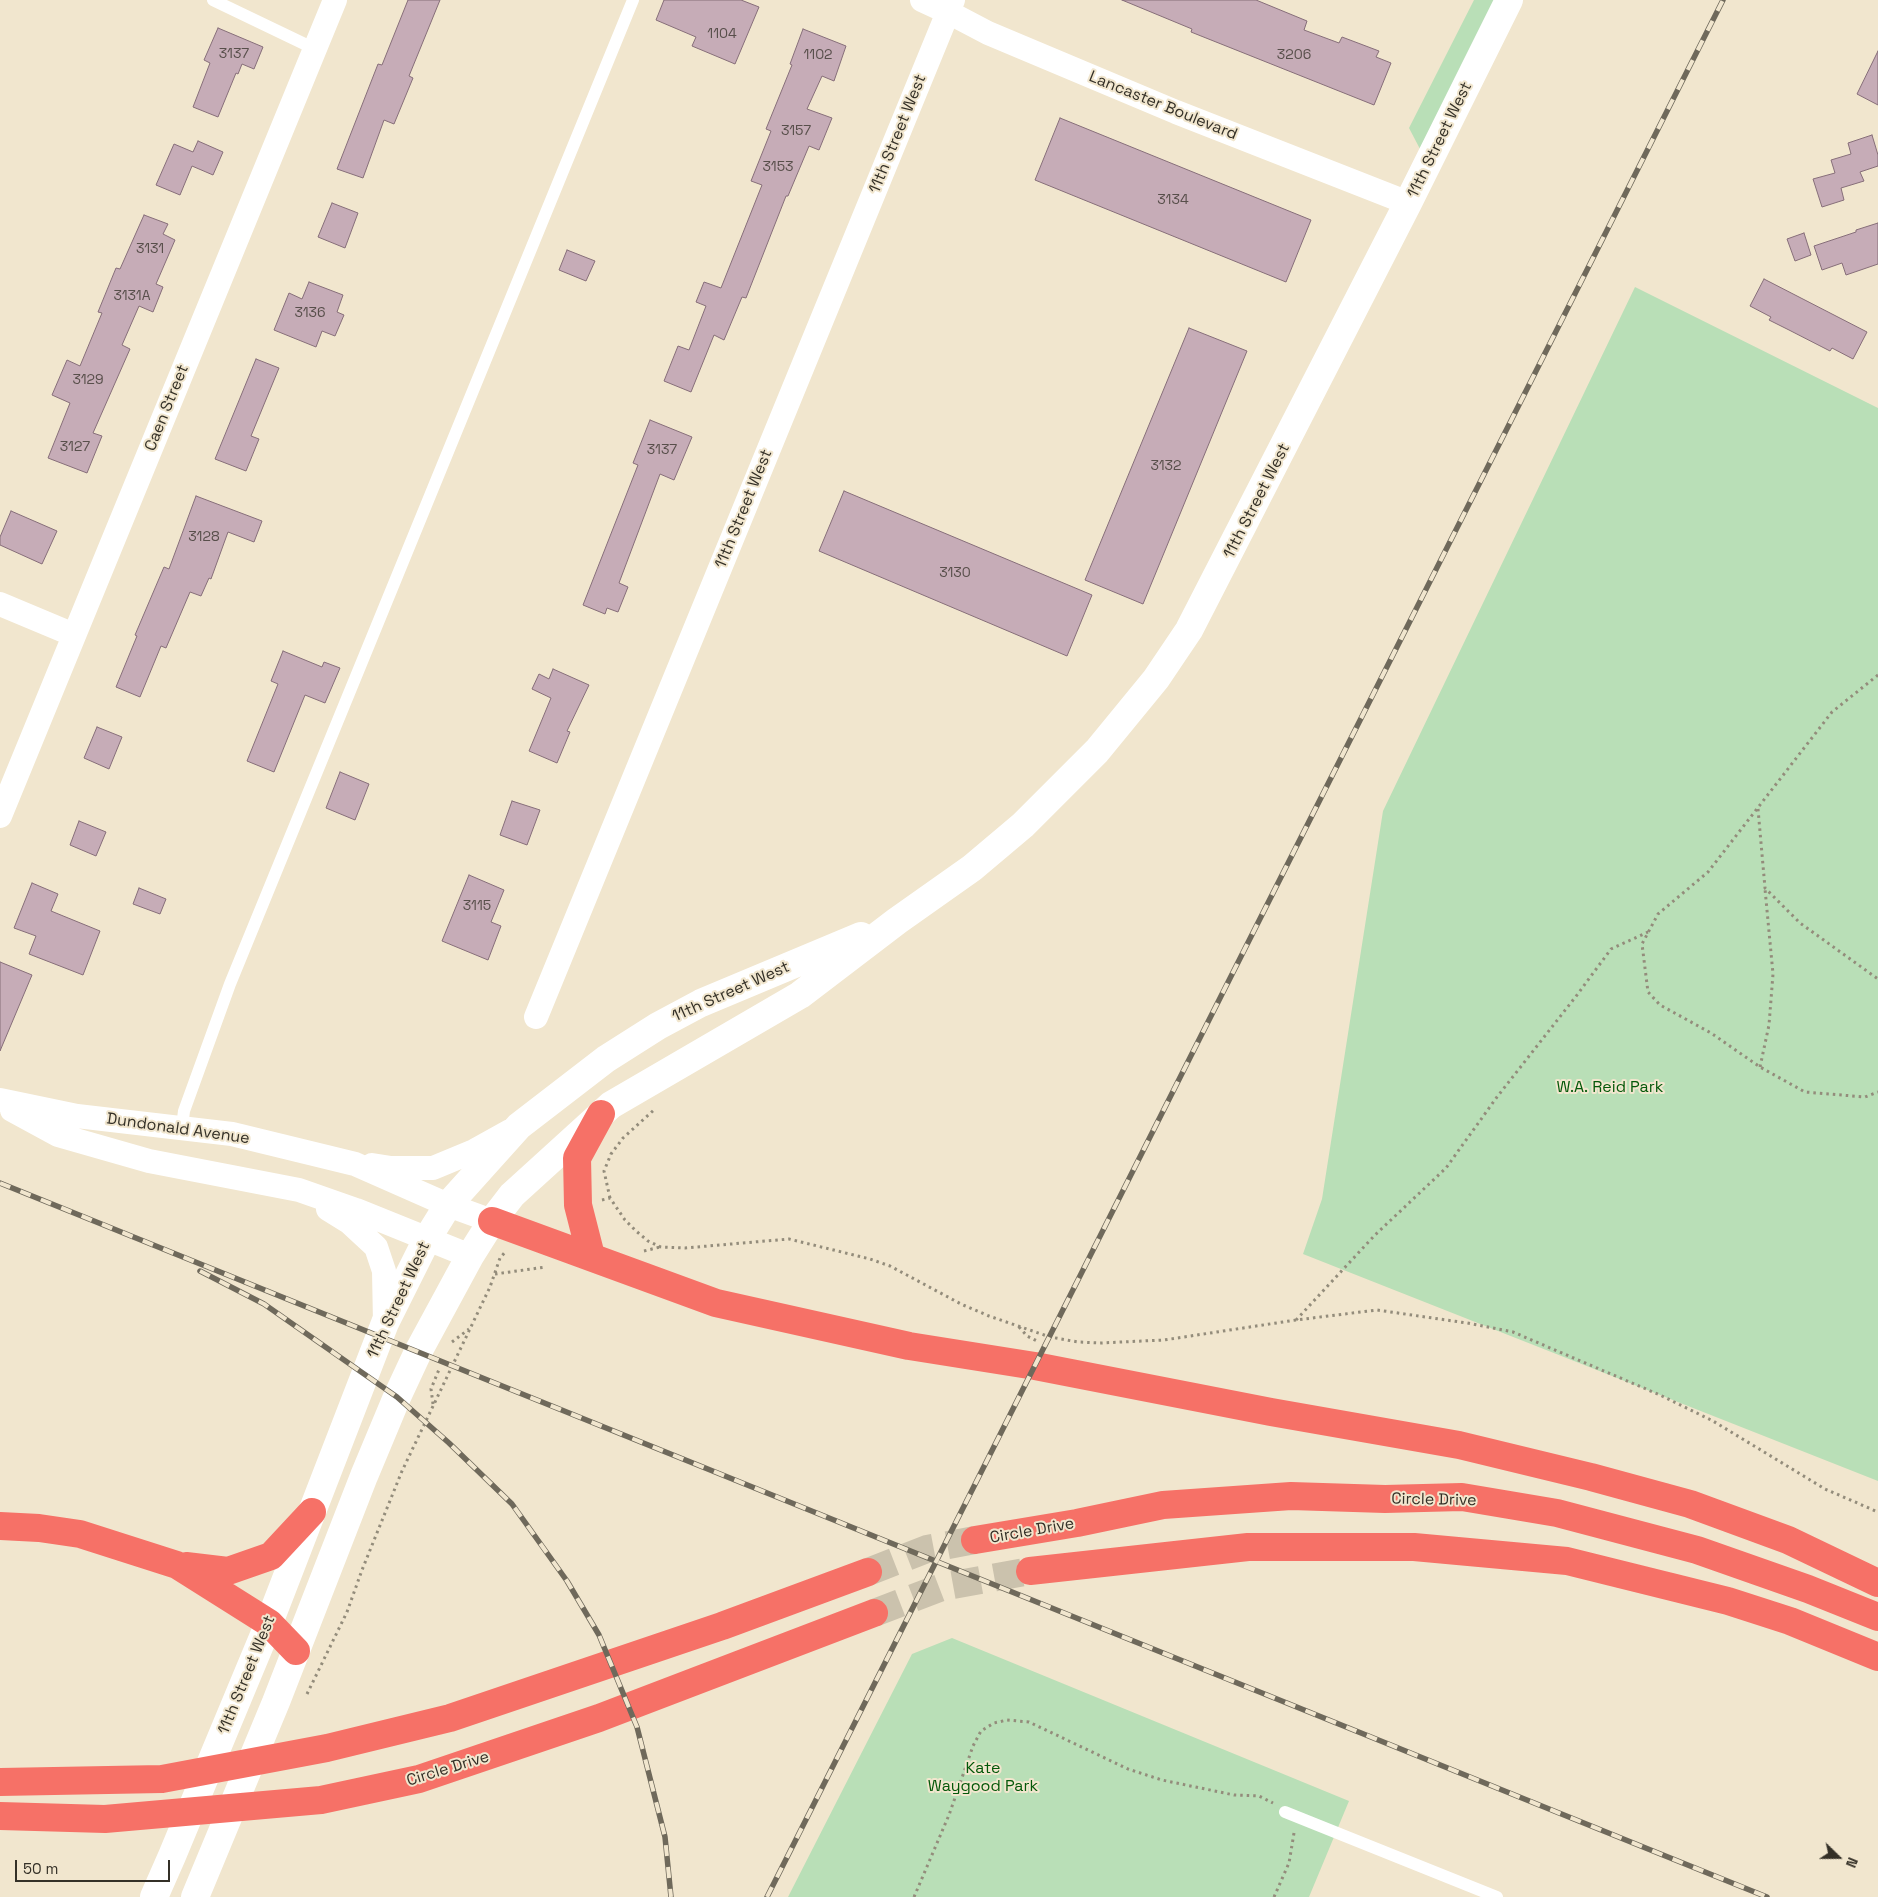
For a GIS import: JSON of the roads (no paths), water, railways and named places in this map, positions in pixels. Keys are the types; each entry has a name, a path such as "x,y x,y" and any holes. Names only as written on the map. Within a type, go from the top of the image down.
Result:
{"highway":[{"path":"591,1256 578,1205 577,1158 601,1114"},
{"path":"492,1221 716,1303 890,1342 1035,1366 1262,1410 1459,1445 1591,1477 1699,1507 1788,1540 1878,1583"},
{"name":"Circle Drive","path":"975,1540 1077,1523 1163,1505 1291,1496 1385,1499 1462,1497 1557,1514 1697,1550 1808,1589 1878,1617"},
{"path":"0,1526 39,1528 80,1534 177,1565 228,1571 271,1556 312,1512"},
{"path":"1030,1571 1248,1547 1414,1547 1567,1561 1728,1602 1790,1622 1878,1657"},
{"path":"177,1565 269,1623 296,1651"},
{"path":"0,1782 162,1779 355,1741 450,1718 722,1626 868,1572"},
{"name":"Circle Drive","path":"0,1816 105,1819 321,1800 419,1780 598,1718 874,1613"}],"main road":[{"name":"11th Street West","path":"195,1897 272,1712 364,1476 397,1397 418,1352 470,1256 492,1221 512,1195 610,1105 800,995 897,921 972,868 1023,825 1097,751 1156,679 1189,630 1408,204 1509,0"},
{"name":"11th Street West","path":"154,1897 269,1623 385,1323 427,1239 448,1205 519,1126 606,1059 658,1026 701,1003 897,921"}],"street":[{"name":"Caen Street","path":"0,816 336,0"},
{"name":"Lancaster Boulevard","path":"922,0 950,6 988,33 1176,112 1408,204"},
{"name":"11th Street West","path":"536,1017 950,6"},
{"path":"0,604 74,635"},
{"name":"Dundonald Avenue","path":"0,1101 78,1116 232,1134 355,1164 391,1168 434,1168 474,1151 519,1126"},
{"name":"Dundonald Avenue","path":"0,1101 58,1135 149,1161 300,1190 356,1210 470,1256"},
{"name":"Dundonald Avenue","path":"355,1164 448,1205 492,1221"},
{"name":"Dundonald Avenue","path":"300,1190 349,1222 376,1247 384,1271 385,1323"}],"lane":[{"path":"213,0 315,50"},
{"path":"182,1127 184,1111 230,984 633,0"},
{"path":"1285,1812 1497,1897"}],"tunnel":[{"path":"868,1572 927,1549 975,1540"},
{"path":"874,1613 942,1587 1030,1571"}],"railway":[{"path":"767,1897 1723,0"},
{"path":"0,1183 1767,1897"},
{"path":"200,1271 264,1304 397,1397 449,1443 512,1504 567,1581 599,1635 637,1727 665,1837 671,1897"}],"park label":[{"name":"W.A. Reid Park","path":"1610,1088"},
{"name":"Kate Waygood Park","path":"983,1778"}]}
